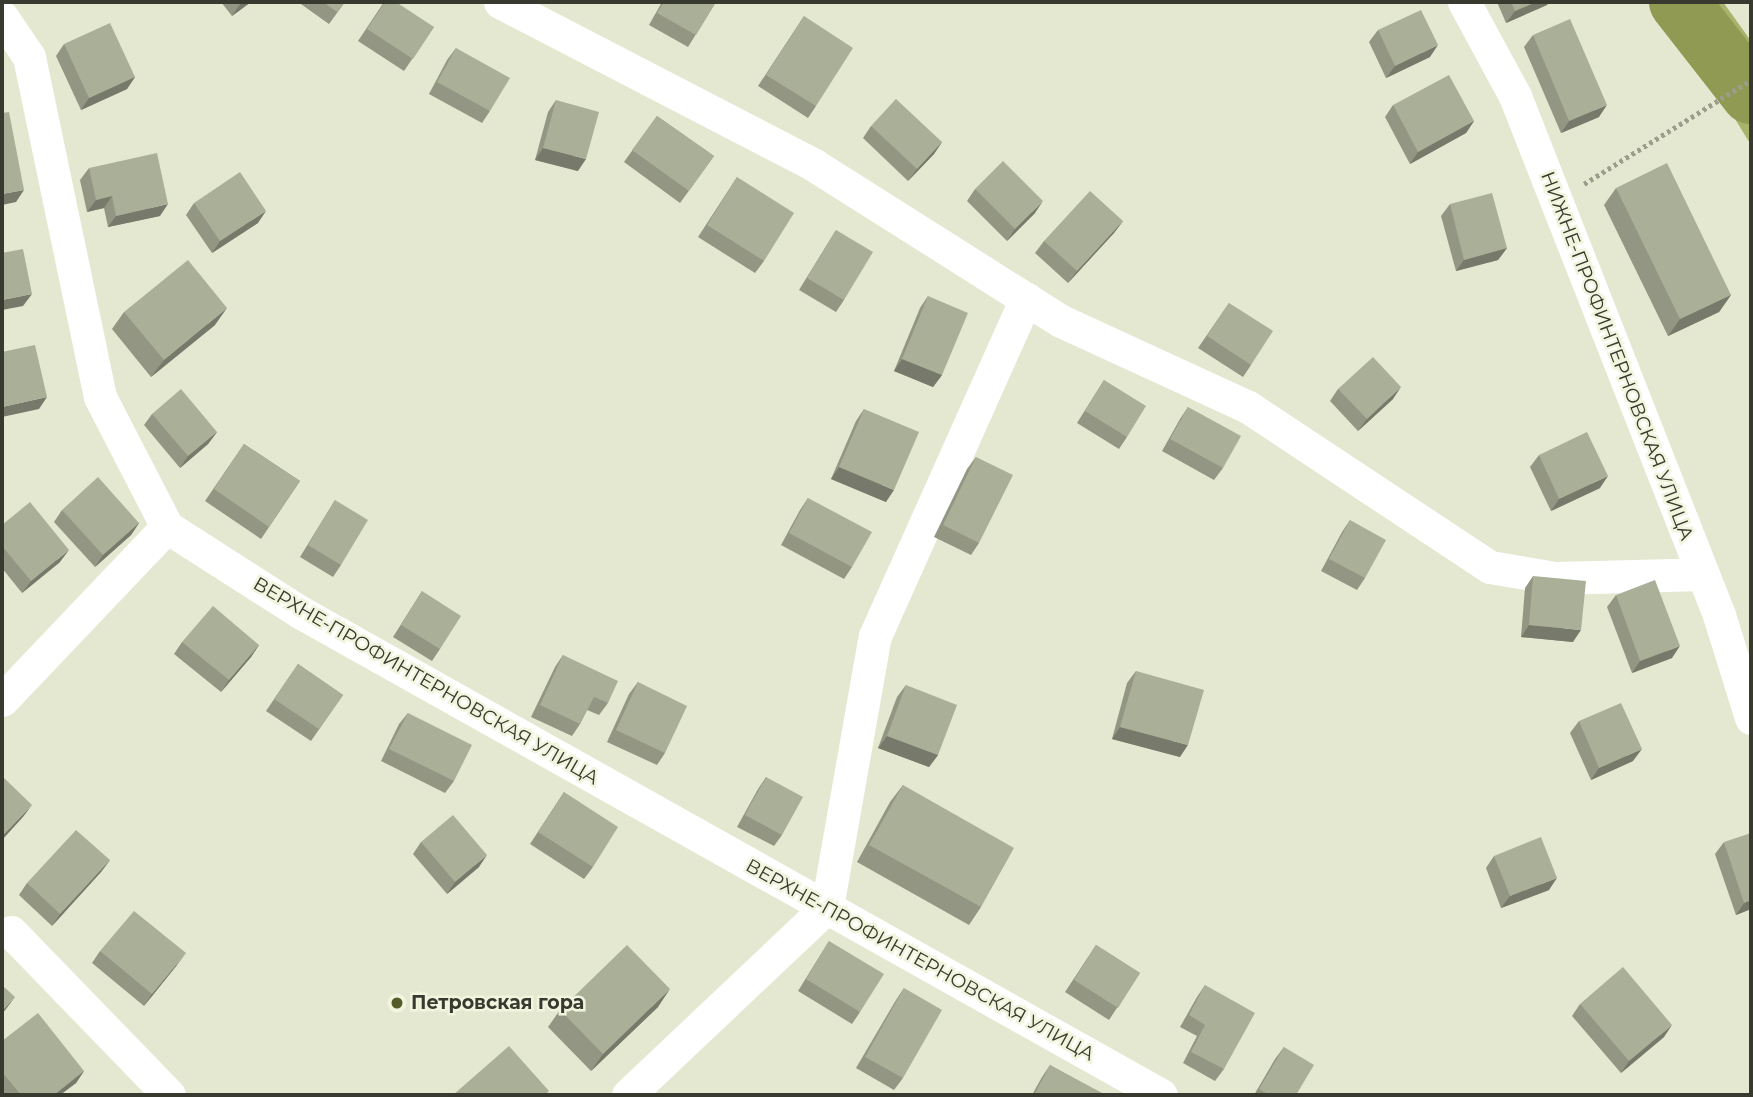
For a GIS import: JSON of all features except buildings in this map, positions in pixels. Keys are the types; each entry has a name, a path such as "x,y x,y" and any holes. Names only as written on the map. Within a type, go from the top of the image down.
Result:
{"street":[{"path":"500,2 814,165 1061,321 1248,407 1490,567 1555,578 1703,574"},
{"name":"НИЖНЕ-ПРОФИНТЕРНОВСКАЯ УЛИЦА","path":"1464,2 1516,96 1703,574 1751,718"},
{"path":"2,17 29,57 100,397 167,527 2,700"},
{"path":"628,1095 827,908 875,636 1026,298"},
{"name":"ВЕРХНЕ-ПРОФИНТЕРНОВСКАЯ УЛИЦА","path":"167,527 300,612 1161,1095"},
{"path":"10,932 169,1095"}],"path":[{"path":"1556,201 1751,80"}],"green space":[{"path":"1663,2 1723,2 1751,41 1751,145"}],"waterway":[{"path":"1679,2 1751,94"}],"place":[{"name":"Петровская гора","path":"397,1003"}]}
